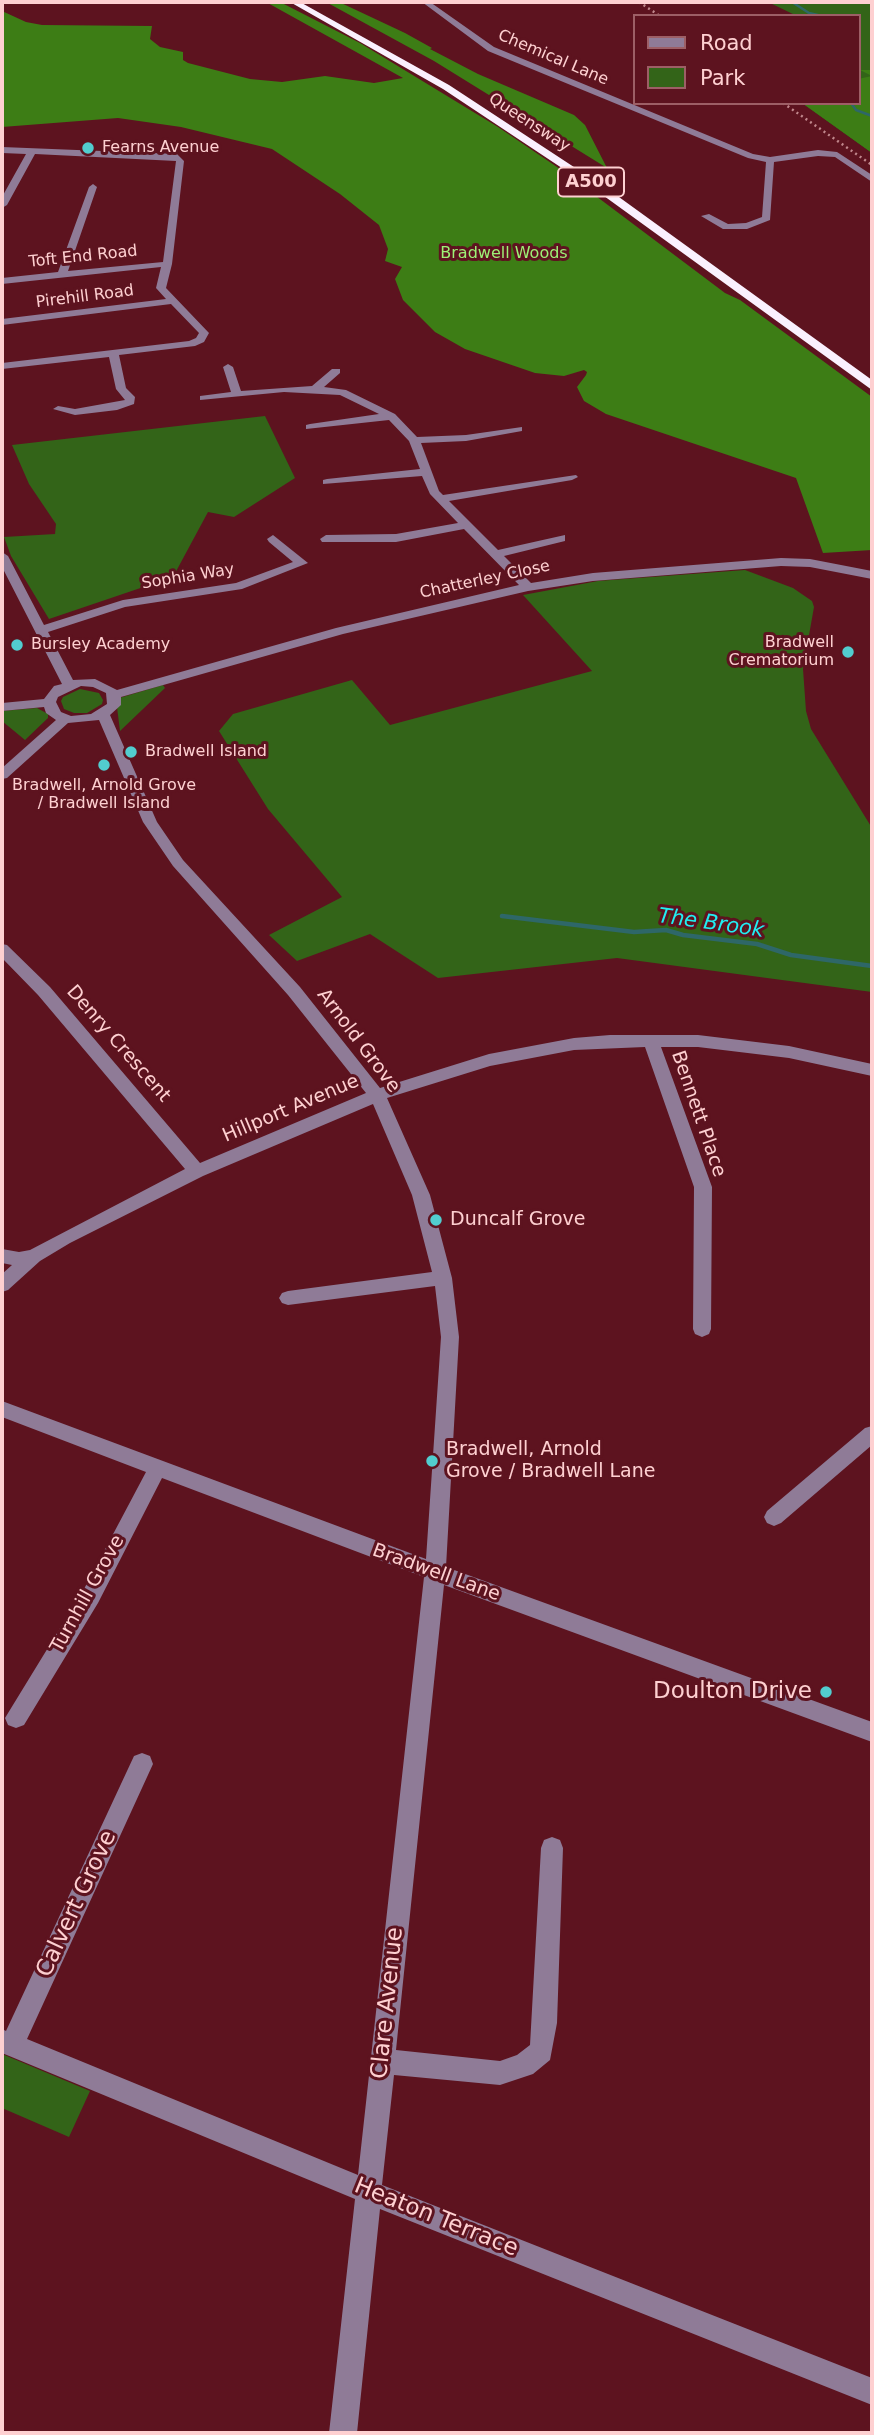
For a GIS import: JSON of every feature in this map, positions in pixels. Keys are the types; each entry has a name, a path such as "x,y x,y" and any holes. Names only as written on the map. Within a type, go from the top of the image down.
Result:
{"highway":[{"name":"Queensway","path":"292,2 323,16 446,87 608,194 872,386"},
{"name":"Queensway","path":"311,2 446,77 620,189 872,371"},
{"path":"428,63 446,77"}],"street":[{"name":"Chemical Lane","path":"426,2 491,49 751,156 770,160 818,153 837,155 872,178"},
{"path":"2,150 177,157 180,161 167,264 161,288 204,333 200,340 191,344 2,366"},
{"path":"2,205 32,150"},
{"path":"706,216 726,227 764,221 767,218 770,160"},
{"path":"62,275 93,187"},
{"name":"Toft End Road","path":"2,281 167,264"},
{"name":"Pirehill Road","path":"2,322 171,301"},
{"path":"58,409 89,410 117,407 130,402 130,397 121,388 114,354"},
{"path":"228,367 237,393"},
{"path":"315,389 336,371"},
{"path":"204,398 237,393 315,389 342,392 391,416 414,440 434,492 528,587"},
{"path":"310,427 391,416"},
{"path":"414,440 466,438 518,429"},
{"path":"327,482 427,472"},
{"path":"440,499 561,484 572,477"},
{"path":"326,539 396,538 465,525"},
{"name":"Sophia Way","path":"42,630 123,604 238,586 302,563 274,539"},
{"path":"495,554 554,542"},
{"path":"3,560 69,685"},
{"name":"Chatterley Close","path":"114,695 340,631 528,587 593,577 770,562 810,563 872,575"},
{"path":"2,707 49,702 59,690 69,685 94,683 104,686 114,695 114,705 103,714 82,720 65,719 51,710 49,702"},
{"name":"Arnold Grove","path":"103,714 150,821 178,863 294,991 377,1095 421,1195 443,1278 450,1337 435,1573"},
{"path":"2,775 65,719"},
{"name":"Denry Crescent","path":"2,949 61,1010 197,1171"},
{"name":"Hillport Avenue","path":"2,1285 34,1256 197,1171 377,1095 489,1060 574,1044 651,1040 741,1045 872,1070"},
{"name":"Bennett Place","path":"651,1040 703,1187 702,1329"},
{"path":"2,1256 19,1259 34,1256"},
{"path":"288,1298 443,1278"},
{"name":"Bradwell Lane","path":"2,1409 435,1573 872,1732"},
{"path":"774,1517 871,1438"},
{"name":"Turnhill Grove","path":"16,1718 92,1596 157,1469"},
{"name":"Clare Avenue","path":"343,2433 435,1573"},
{"name":"Calvert Grove","path":"7,2043 142,1764"},
{"path":"381,2062 500,2073 524,2065 541,2052 545,2023 552,1848"},
{"name":"Heaton Terrace","path":"7,2043 368,2192 872,2390"}],"green space":[{"name":"Bradwell Woods","path":"266,2 280,2 360,43 498,127 560,169 725,293 740,300 872,397 872,550 823,553 796,478 606,414 584,401 577,387 586,375 584,370 564,376 535,373 465,349 435,332 403,300 395,279 402,267 385,261 388,249 379,225 340,194 272,149 181,127 118,118 2,127 2,11 26,22 42,25 152,26 150,39 160,47 183,52 183,60 188,63 250,79 282,82 325,76 374,83 403,78"},
{"path":"326,2 339,2 405,33 478,74 574,115 585,125 607,168 434,61"},
{"path":"768,2 872,2 872,153 805,105 860,105 860,14 793,14"},
{"path":"860,70 872,70 872,76"},
{"path":"872,76 872,153 805,105 860,105 860,79"},
{"path":"265,416 295,478 234,517 208,512 173,577 49,619 11,556 4,537 55,534 56,524 29,484 12,445"},
{"path":"745,570 793,588 812,601 814,607 803,669 806,711 811,729 872,828 872,992 617,958 438,978 370,934 297,961 269,935 342,897 268,809 219,731 233,714 352,680 390,725 592,671 523,595 598,581"},
{"path":"163,685 165,688 120,731 116,699"},
{"path":"80,689 99,693 102,704 87,713 74,713 64,709 61,701 63,697"},
{"path":"37,708 48,714 48,718 25,740 2,721 2,711"},
{"path":"2,2054 90,2091 69,2137 2,2108"}],"waterway":[{"path":"792,2 813,14"},
{"path":"852,105 856,110 872,116"},
{"name":"The Brook","path":"502,916 634,932 666,930 683,935 757,944 791,955 872,966"}],"railway":[{"path":"639,2 657,14"},
{"path":"786,105 872,165"}],"place":[{"name":"Fearns Avenue","path":"88,148"},
{"name":"Bursley Academy","path":"17,645"},
{"name":"Bradwell Crematorium","path":"848,652"},
{"name":"Bradwell Island","path":"131,752"},
{"name":"Bradwell, Arnold Grove / Bradwell Island","path":"104,765"},
{"name":"Duncalf Grove","path":"436,1220"},
{"name":"Bradwell, Arnold Grove / Bradwell Lane","path":"432,1461"},
{"name":"Doulton Drive","path":"826,1692"}]}
